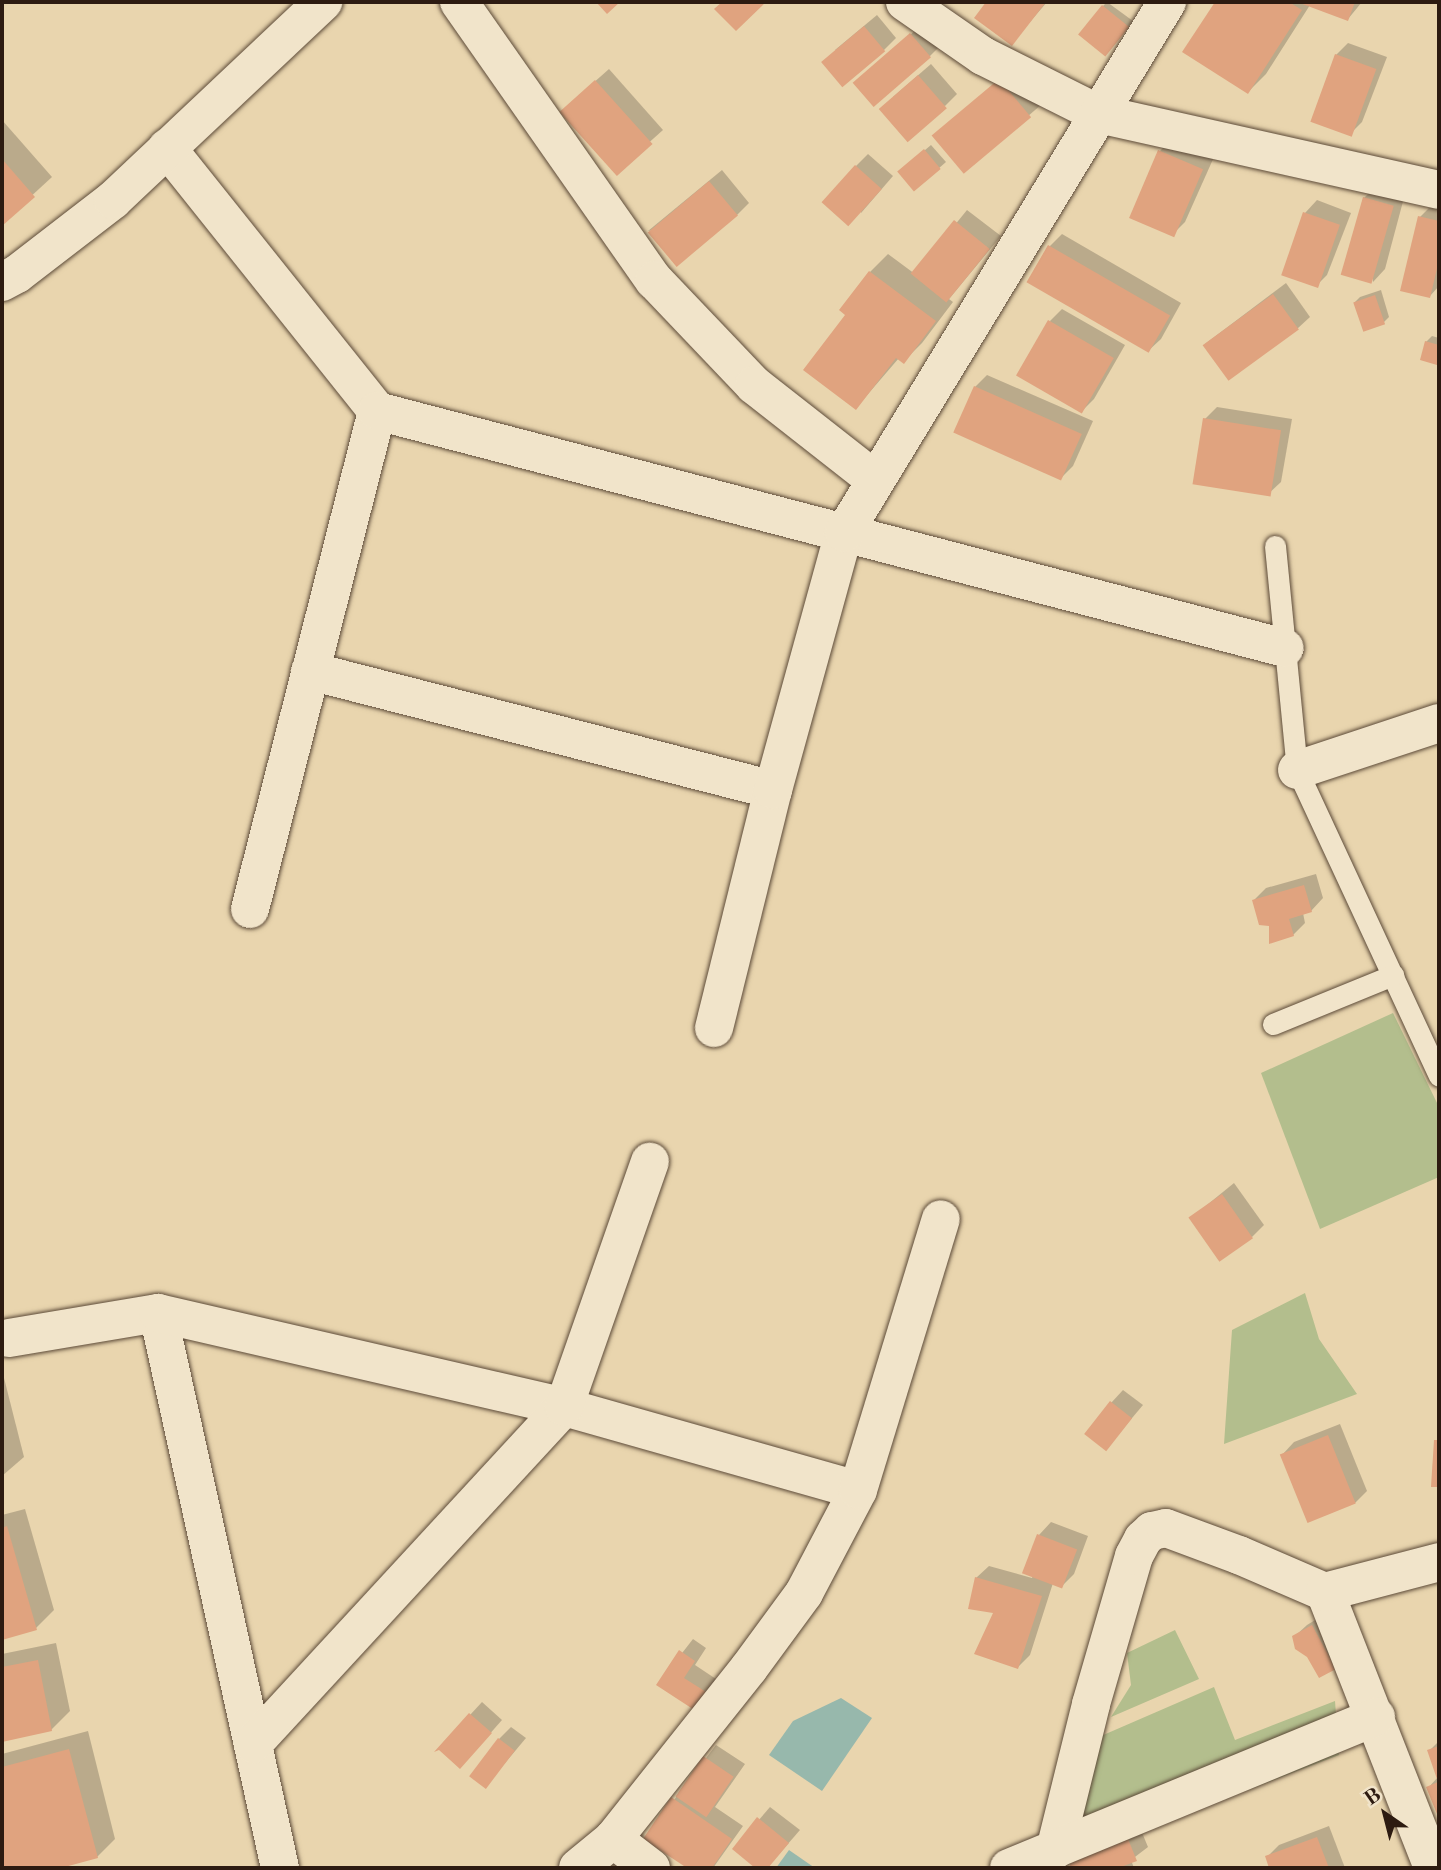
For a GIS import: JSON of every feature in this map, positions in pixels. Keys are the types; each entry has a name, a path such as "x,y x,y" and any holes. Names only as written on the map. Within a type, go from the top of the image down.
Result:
{"street":[{"path":"2,282 18,274 113,200 323,2"},
{"path":"459,2 654,280 754,385 874,480"},
{"path":"905,2 983,56 1098,114 1439,190"},
{"path":"714,1028 773,790 844,533 1167,2"},
{"path":"167,148 377,411 1285,648"},
{"path":"250,909 377,411"},
{"path":"310,671 773,790"},
{"path":"1297,770 1439,723"},
{"path":"253,1744 564,1407 650,1162"},
{"path":"578,1868 614,1839 749,1668 803,1593 858,1490 941,1219"},
{"path":"158,1313 280,1868"},
{"path":"9,1338 158,1313 564,1407 858,1490"},
{"path":"1055,1850 1091,1704 1134,1556 1143,1539 1152,1531 1166,1528 1239,1555 1325,1592 1439,1562"},
{"path":"1325,1592 1433,1868"},
{"path":"1009,1868 1376,1717"},
{"path":"614,1839 651,1868"}],"lane":[{"path":"1275,545 1297,770 1439,1076"},
{"path":"1273,1024 1393,975"}],"green space":[{"path":"1393,1013 1439,1107 1439,1177 1320,1229 1261,1073"},
{"path":"1305,1293 1319,1339 1357,1394 1224,1444 1232,1330"},
{"path":"1175,1630 1199,1679 1111,1717 1131,1685 1127,1653"},
{"path":"1214,1687 1235,1740 1335,1701 1339,1755 1053,1865 1101,1736"}],"water":[{"path":"841,1698 872,1718 822,1791 769,1755 793,1721"},
{"path":"789,1850 815,1868 776,1868"}],"building":[{"path":"596,2 620,2 607,14"},
{"path":"722,2 766,2 736,31 714,9"},
{"path":"986,2 1046,2 1012,46 974,18"},
{"path":"1215,2 1289,2 1302,10 1248,94 1182,52"},
{"path":"1297,2 1355,2 1348,21"},
{"path":"1102,5 1129,27 1105,57 1078,35"},
{"path":"864,26 885,51 842,87 821,62"},
{"path":"910,33 931,57 874,107 853,83"},
{"path":"1335,54 1376,69 1352,137 1310,122"},
{"path":"918,75 947,108 908,142 879,109"},
{"path":"999,79 1031,117 964,174 932,136"},
{"path":"595,80 653,144 617,176 559,112"},
{"path":"924,149 941,169 914,191 897,171"},
{"path":"1158,150 1203,169 1174,237 1129,218"},
{"path":"2,159 35,197 2,226"},
{"path":"855,165 882,189 848,226 822,202"},
{"path":"709,181 738,215 677,267 648,232"},
{"path":"1363,197 1394,206 1371,284 1341,275"},
{"path":"1303,212 1340,225 1318,288 1281,275"},
{"path":"1418,216 1439,221 1439,260 1430,298 1400,291"},
{"path":"954,220 990,249 946,303 911,274"},
{"path":"1048,245 1170,316 1149,353 1026,282"},
{"path":"869,271 936,321 904,364 896,358 856,410 803,370 845,315 839,310"},
{"path":"1273,294 1299,330 1228,381 1203,345"},
{"path":"1375,295 1385,324 1363,332 1353,302"},
{"path":"1048,320 1114,358 1082,413 1016,375"},
{"path":"1425,341 1439,345 1437,365 1420,360"},
{"path":"974,386 1082,434 1061,481 953,433"},
{"path":"1203,418 1281,430 1271,497 1193,484"},
{"path":"1304,885 1312,912 1289,919 1294,936 1269,944 1269,926 1259,925 1252,900"},
{"path":"1222,1194 1253,1238 1219,1262 1188,1218"},
{"path":"1110,1401 1132,1418 1106,1451 1084,1434"},
{"path":"1328,1435 1356,1504 1308,1523 1280,1454"},
{"path":"1434,1440 1439,1440 1439,1487 1431,1487"},
{"path":"7,1526 37,1630 2,1640 2,1528"},
{"path":"1037,1534 1077,1549 1062,1589 1022,1573"},
{"path":"975,1577 1042,1596 1018,1669 974,1654 993,1613 968,1609"},
{"path":"1312,1625 1336,1669 1319,1678 1307,1657 1295,1649 1292,1636"},
{"path":"679,1650 695,1661 684,1678 714,1697 702,1715 656,1685"},
{"path":"38,1660 52,1731 2,1742 2,1667"},
{"path":"469,1713 492,1733 460,1769 439,1750 434,1752"},
{"path":"498,1738 515,1751 486,1789 469,1776"},
{"path":"1439,1746 1439,1813 1437,1814 1426,1787 1438,1782 1427,1750"},
{"path":"69,1749 98,1858 61,1868 2,1868 2,1767"},
{"path":"703,1756 734,1777 706,1817 676,1797"},
{"path":"671,1797 732,1839 712,1868 687,1868 643,1839"},
{"path":"757,1817 789,1843 768,1868 755,1868 732,1849"},
{"path":"1126,1834 1137,1861 1118,1868 1071,1868 1067,1857"},
{"path":"1317,1837 1329,1868 1269,1868 1265,1856"}]}
